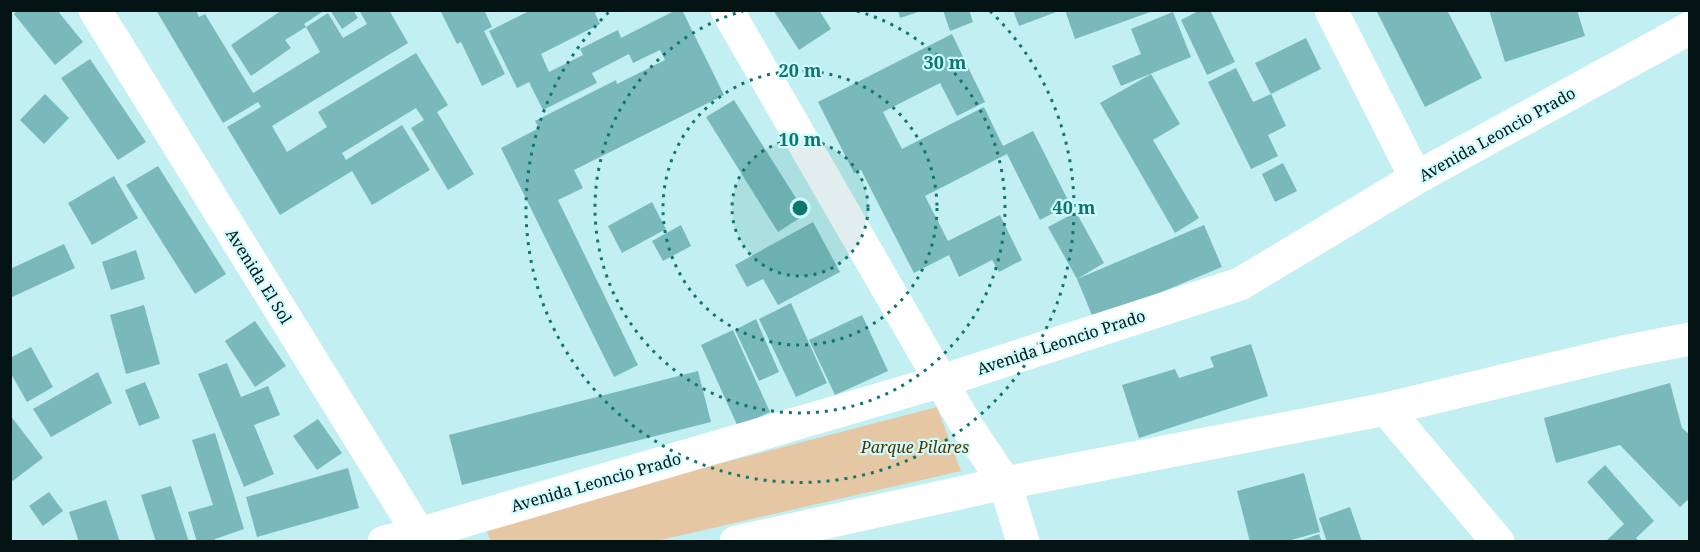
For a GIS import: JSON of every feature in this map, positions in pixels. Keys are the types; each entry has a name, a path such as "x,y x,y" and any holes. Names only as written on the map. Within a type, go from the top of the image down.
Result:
{"main road":[{"name":"Avenida El Sol","path":"95,10 421,538"},
{"path":"727,10 968,428 1005,483 1023,542"},
{"path":"1331,10 1416,178"},
{"name":"Avenida Leoncio Prado","path":"384,542 421,538 942,381 1240,284 1416,178 1689,28"},
{"path":"736,542 1005,483 1386,409 1623,352 1689,339"},
{"path":"1386,409 1498,542"}],"green space":[{"name":"Parque Pilares","path":"937,407 961,471 656,541 491,541 484,525"}],"building":[{"path":"18,10 57,10 83,42 55,65 14,14"},
{"path":"156,10 196,10 199,17 205,14 253,93 320,52 306,27 328,13 343,38 367,24 359,10 389,10 408,43 272,126 287,152 327,127 318,112 416,53 448,105 437,112 474,174 448,190 411,128 424,120 416,108 342,153 346,160 402,125 430,170 372,205 352,171 280,215 227,127 261,107 258,102 223,123"},
{"path":"282,10 325,10 304,24 306,27 285,40 291,48 251,76 231,45"},
{"path":"330,10 353,10 358,18 342,29"},
{"path":"440,10 484,10 492,27 484,31 505,74 482,86 461,42 457,44"},
{"path":"531,10 601,10 595,13 600,24 541,54 549,72 583,55 580,49 618,30 621,38 676,10 682,10 724,95 574,170 583,188 558,200 638,365 614,377 501,148 539,128 535,121 616,80 617,84 665,60 660,50 633,63 629,54 592,73 597,83 543,110 529,82 517,88 489,31"},
{"path":"773,10 819,10 831,29 799,50"},
{"path":"898,10 921,10 921,11 900,18"},
{"path":"943,10 969,10 973,22 950,31"},
{"path":"1013,10 1059,10 1059,11 1019,26"},
{"path":"1065,10 1153,10 1153,11 1075,39"},
{"path":"1200,10 1210,10 1235,62 1207,75 1181,20"},
{"path":"1376,10 1447,10 1482,78 1425,107"},
{"path":"1489,10 1577,10 1585,36 1505,62"},
{"path":"1173,12 1191,57 1121,86 1112,66 1141,54 1131,29"},
{"path":"952,34 985,102 957,116 940,83 883,112 902,149 984,107 1003,146 1033,131 1070,204 1040,220 1007,154 925,196 948,241 1000,215 1022,260 999,272 992,260 959,277 949,255 914,273 861,170 854,173 818,102"},
{"path":"1306,38 1321,69 1271,94 1255,63"},
{"path":"90,59 146,142 118,160 61,78"},
{"path":"1236,68 1253,102 1271,94 1286,126 1268,135 1278,156 1251,169 1208,82"},
{"path":"1151,74 1180,124 1153,140 1199,218 1175,233 1100,103"},
{"path":"45,94 69,118 44,144 20,120"},
{"path":"734,100 806,214 778,232 706,117"},
{"path":"1283,163 1297,191 1275,202 1262,174"},
{"path":"158,166 226,274 195,294 126,185"},
{"path":"114,176 138,218 92,245 68,203"},
{"path":"652,202 666,229 622,253 608,226"},
{"path":"1076,212 1104,263 1077,279 1048,227"},
{"path":"813,222 840,272 778,305 763,279 747,287 735,265"},
{"path":"681,225 691,246 663,261 652,241"},
{"path":"1204,225 1222,267 1094,320 1077,279"},
{"path":"64,244 75,268 10,298 10,269"},
{"path":"136,250 145,279 111,290 102,262"},
{"path":"791,303 827,383 796,397 759,319"},
{"path":"144,305 160,364 126,374 110,315"},
{"path":"862,315 888,371 835,395 809,340"},
{"path":"756,319 779,372 759,381 735,330"},
{"path":"255,321 286,366 255,387 225,341"},
{"path":"733,330 770,412 738,427 701,345"},
{"path":"1251,344 1268,396 1139,438 1122,385 1175,369 1179,378 1214,367 1210,357"},
{"path":"31,347 53,387 27,402 10,372 10,358"},
{"path":"227,363 241,397 268,386 280,415 254,425 274,474 244,487 198,374"},
{"path":"698,371 711,422 462,485 449,435"},
{"path":"98,372 112,403 51,437 33,409"},
{"path":"145,382 160,418 139,426 125,390"},
{"path":"1670,383 1682,428 1690,435 1690,498 1680,507 1620,445 1556,463 1544,418"},
{"path":"10,415 43,458 10,483"},
{"path":"318,419 342,453 317,470 293,436"},
{"path":"215,433 244,529 215,539 216,542 197,542 188,512 213,505 192,440"},
{"path":"1605,465 1654,521 1636,538 1640,542 1605,542 1624,524 1587,482"},
{"path":"348,468 359,508 257,537 246,497"},
{"path":"1304,473 1320,532 1284,542 1250,542 1237,491"},
{"path":"171,486 189,542 156,542 141,495"},
{"path":"49,492 63,511 43,526 29,506"},
{"path":"106,500 120,542 79,542 69,512"},
{"path":"1350,507 1362,542 1327,542 1319,518"},
{"path":"1319,534 1322,542 1299,542 1299,541"}]}
